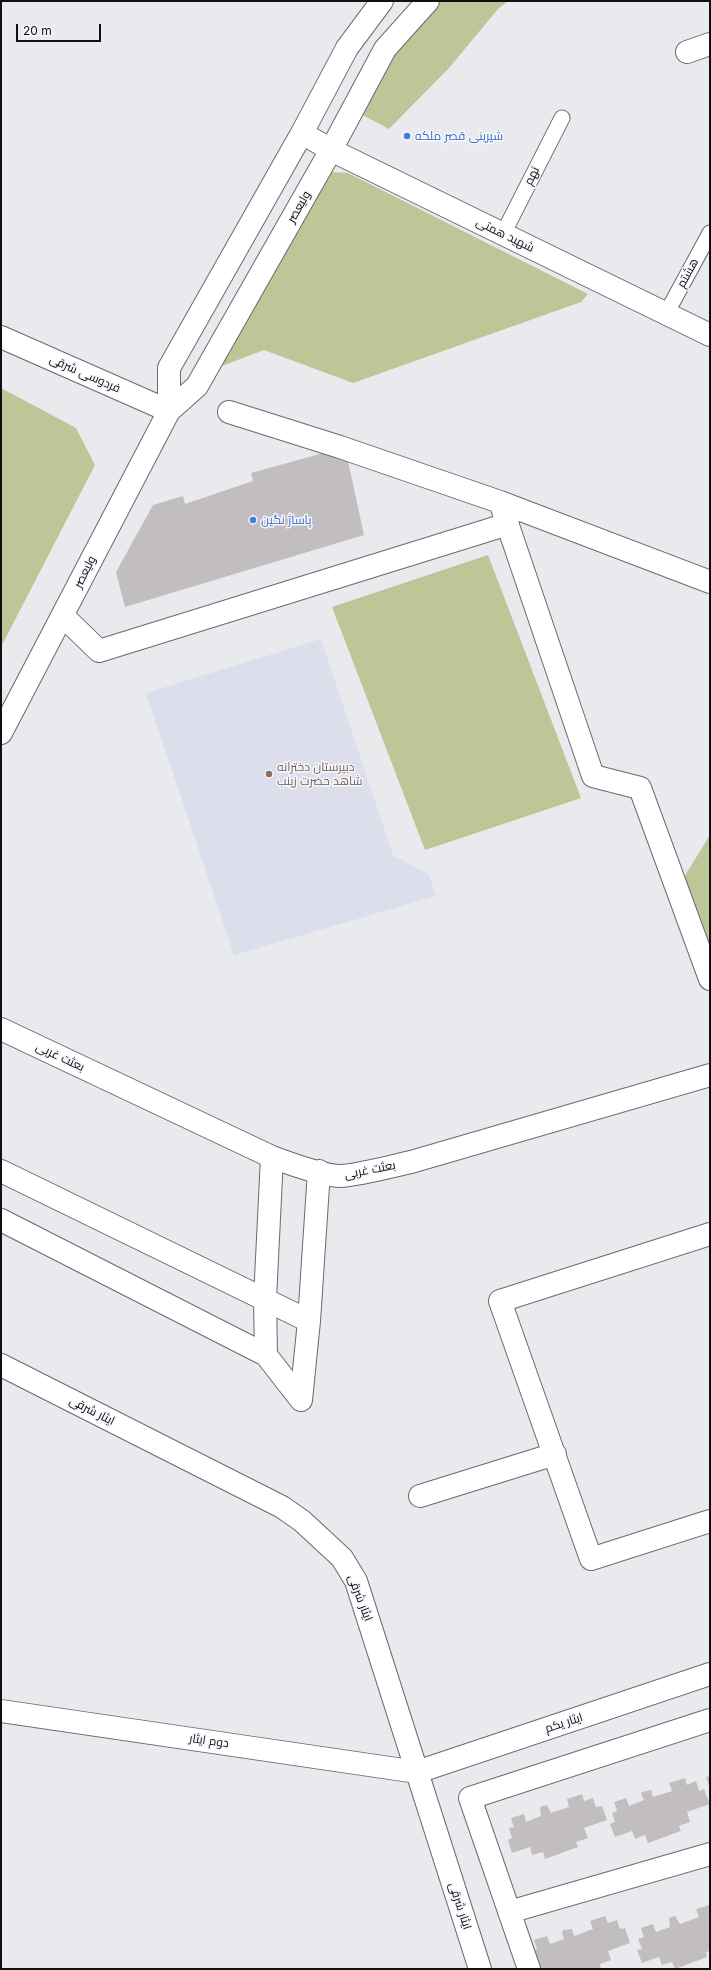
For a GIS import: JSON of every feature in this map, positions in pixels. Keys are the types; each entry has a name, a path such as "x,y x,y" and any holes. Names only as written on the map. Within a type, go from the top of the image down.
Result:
{"street":[{"name":"ولیعصر","path":"169,411 169,368 302,133 347,48 382,1"},
{"name":"ولیعصر","path":"1,733 169,411 197,386 331,150 385,50 428,1"},
{"path":"687,52 710,44"},
{"name":"شهید همتی","path":"302,133 331,150 710,335"},
{"name":"فردوسی شرقی","path":"1,337 169,411"},
{"path":"229,412 340,447 500,502 710,582"},
{"path":"500,502 593,776 640,788 710,979"},
{"path":"63,616 99,651 508,524"},
{"name":"بعثت غربی","path":"1,1029 272,1157 340,1176 411,1162 710,1075"},
{"path":"266,1355 264,1299 272,1157"},
{"path":"1,1171 309,1321"},
{"path":"1,1220 266,1355 301,1400 309,1321 319,1171"},
{"path":"710,1234 500,1300 591,1559 710,1521"},
{"name":"ایثار شرقی","path":"1,1366 282,1507 302,1521 342,1558 356,1581 480,1969"},
{"path":"420,1496 555,1454"},
{"name":"ایثار یکم","path":"417,1772 710,1674"},
{"name":"دوم ایثار","path":"1,1711 417,1772"},
{"path":"529,1969 470,1798 710,1720"},
{"path":"509,1912 710,1854"}],"lane":[{"name":"نهم","path":"503,234 562,118"},
{"name":"هشتم","path":"666,314 710,233"}],"shaded area":[{"name":"دبیرستان دخترانه شاهد حضرت زینب","path":"321,639 393,855 429,875 436,896 234,955 146,693"}],"green space":[{"path":"436,1 508,1 498,9 449,68 389,129 357,112 389,55"},
{"path":"329,172 348,173 588,294 581,302 353,383 264,350 219,367"},
{"path":"1,388 76,428 95,465 1,647"},
{"path":"488,555 581,798 425,850 332,607"},
{"path":"710,835 710,979 676,890"}],"building":[{"name":"پاساژ نگین","path":"345,447 364,535 125,607 116,572 153,505 183,496 185,504 253,481 251,473"},
{"path":"710,1776 710,1788 706,1777"},
{"path":"685,1778 687,1785 696,1781 699,1791 704,1789 710,1804 687,1812 690,1822 679,1826 681,1831 648,1843 645,1835 635,1839 632,1831 615,1837 610,1824 615,1822 612,1813 617,1811 614,1802 626,1798 629,1806 644,1800 641,1794 642,1792 651,1790 653,1797 672,1791 669,1783"},
{"path":"582,1794 584,1801 593,1798 596,1807 602,1806 607,1820 584,1828 588,1838 576,1842 578,1847 545,1859 543,1852 532,1855 530,1847 512,1853 508,1840 512,1838 509,1828 514,1827 511,1818 524,1814 526,1822 541,1816 540,1807 546,1805 551,1813 569,1807 567,1799"},
{"path":"710,1905 710,1951 706,1952 707,1957 675,1969 672,1962 662,1965 659,1957 642,1963 637,1950 642,1949 638,1939 644,1937 641,1928 653,1924 656,1932 670,1927 669,1918 675,1916 680,1924 699,1917 696,1909"},
{"path":"605,1916 608,1923 617,1920 620,1929 625,1928 630,1943 608,1951 611,1960 600,1964 601,1969 533,1969 532,1951 537,1949 534,1940 547,1936 550,1944 564,1939 562,1933 563,1930 572,1929 574,1936 593,1929 590,1921"}],"place":[{"name":"شیرینی قصر ملکه","path":"407,136"},
{"name":"پاساژ نگین","path":"253,520"},
{"name":"دبیرستان دخترانه شاهد حضرت زینب","path":"269,774"}]}
